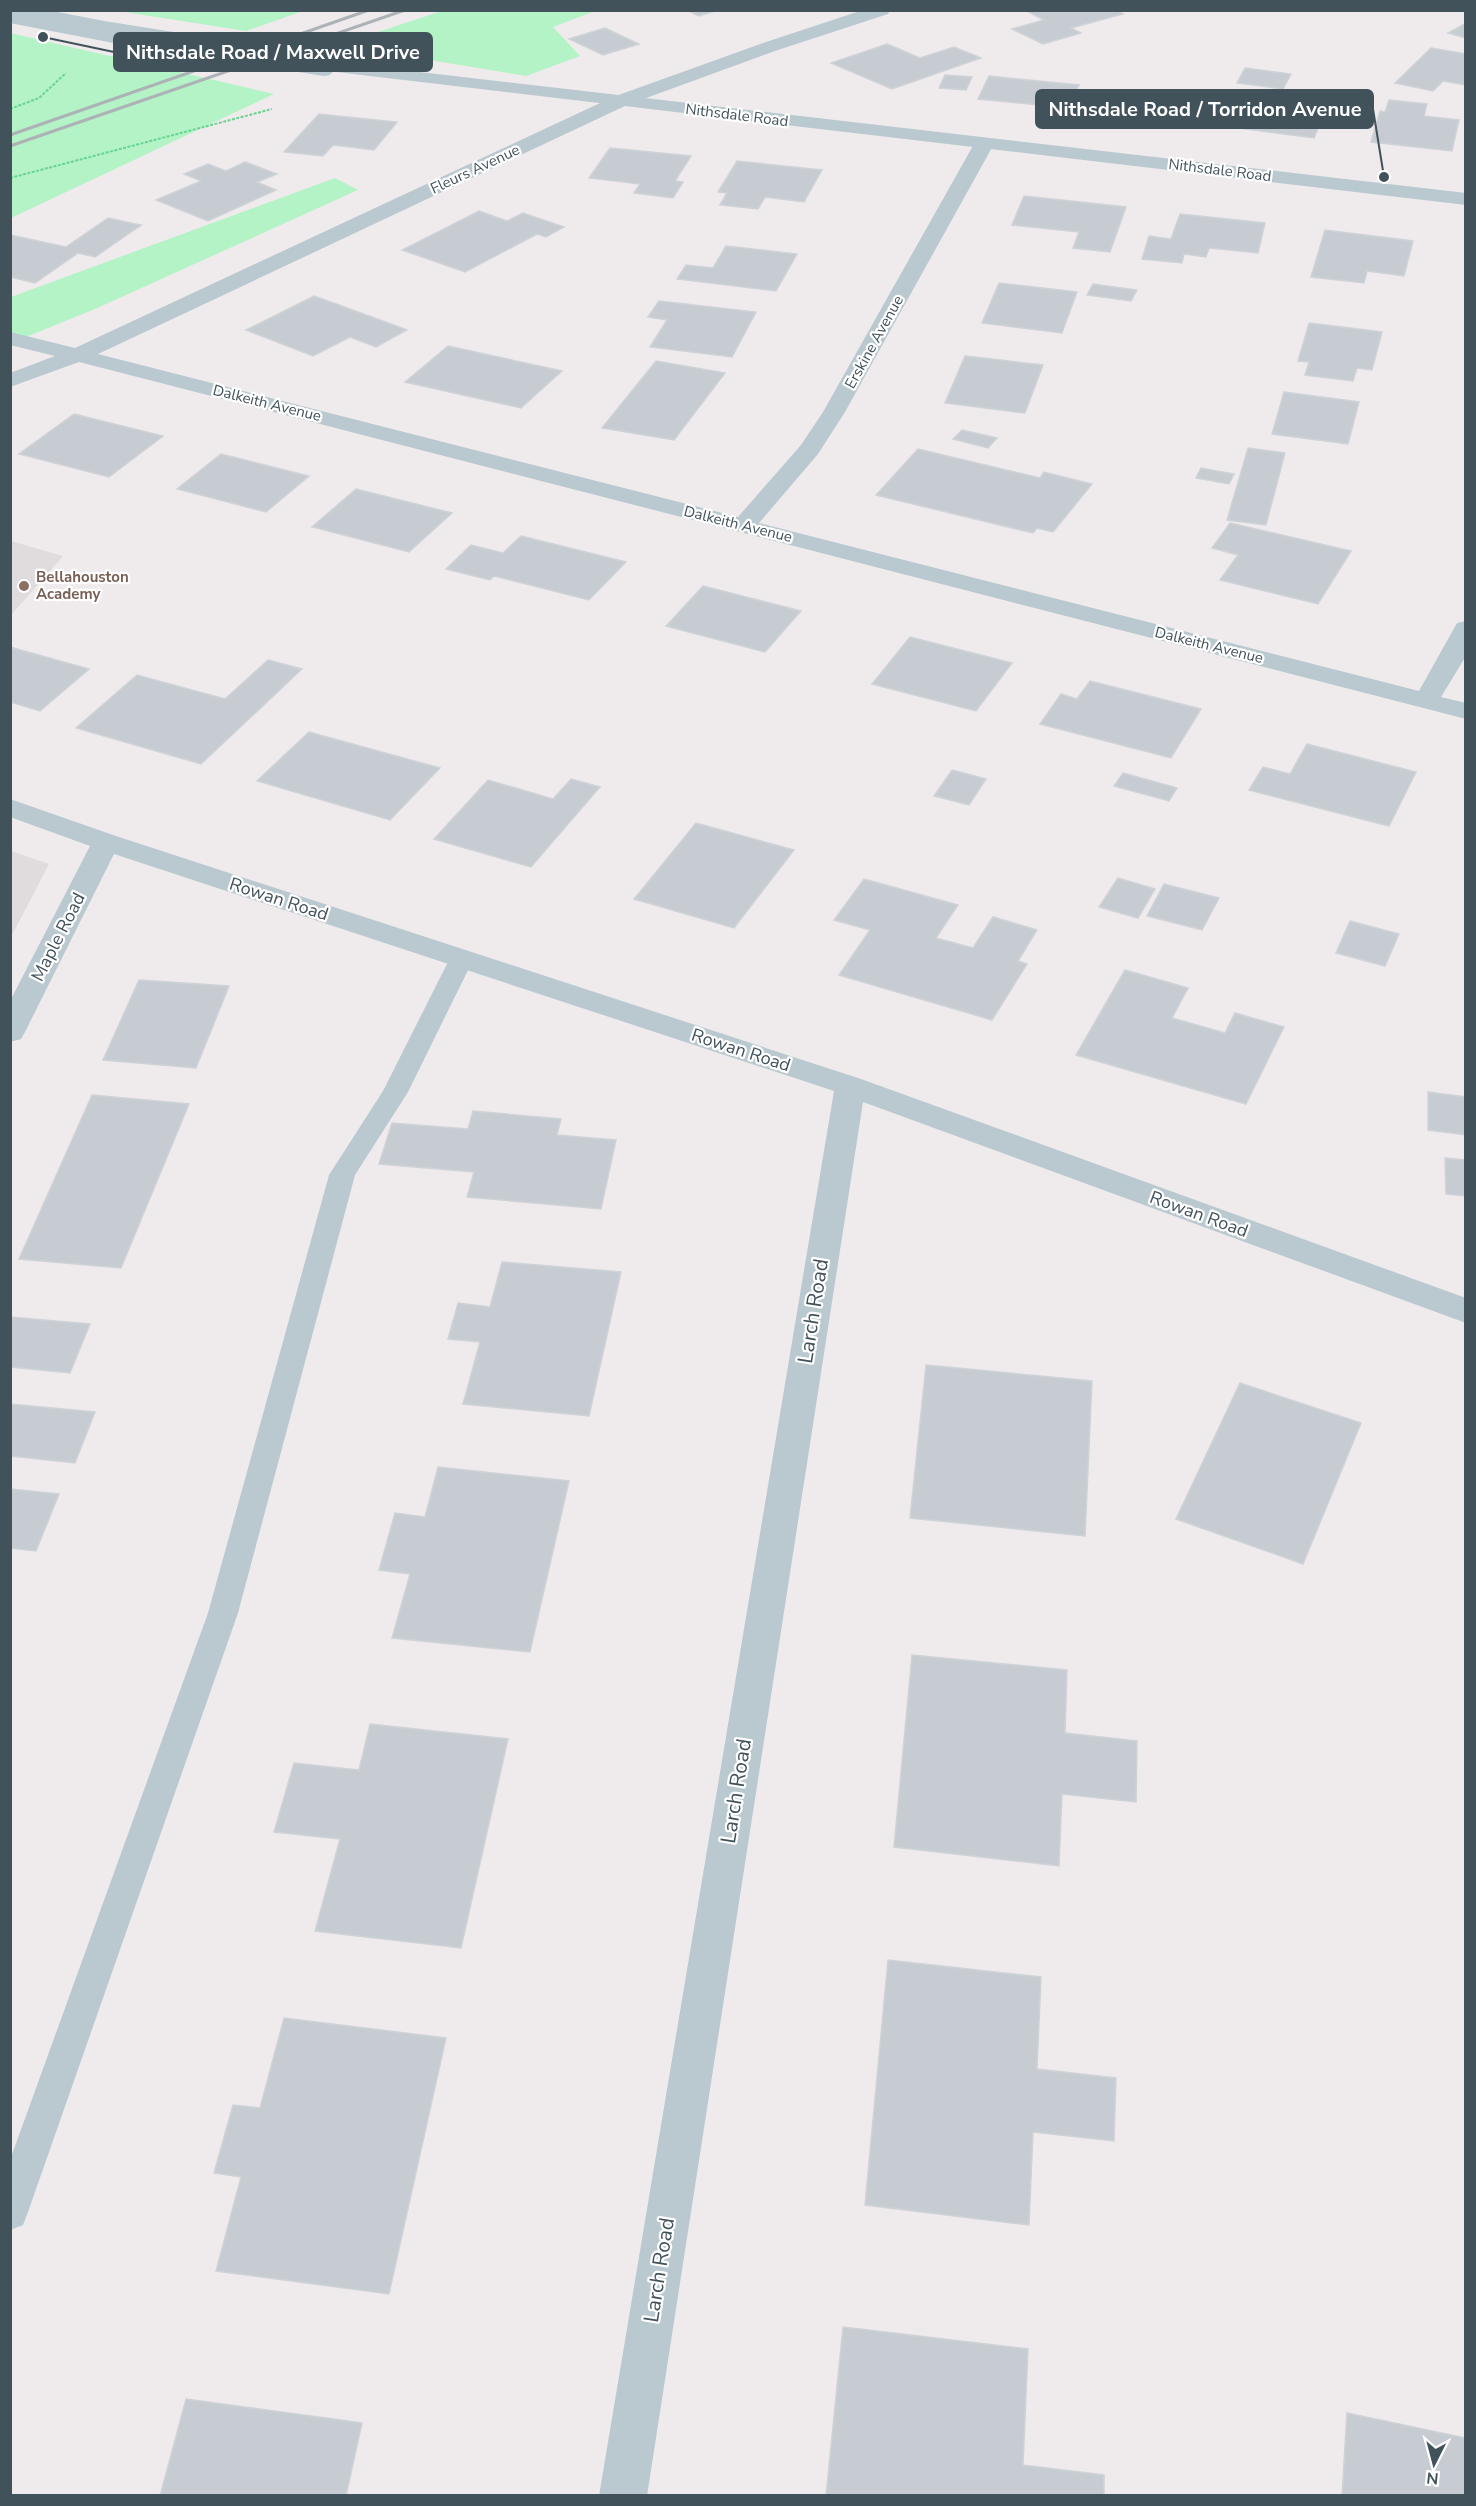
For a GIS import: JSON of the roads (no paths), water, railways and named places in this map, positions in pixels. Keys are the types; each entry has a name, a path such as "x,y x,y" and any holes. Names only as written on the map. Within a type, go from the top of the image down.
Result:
{"street":[{"name":"Fleurs Avenue","path":"10,381 78,355 620,101 769,46 882,10"},
{"name":"Nithsdale Road","path":"10,13 109,32 325,66 1466,199"},
{"name":"Erskine Avenue","path":"744,525 810,449 834,412 984,144"},
{"name":"Dalkeith Avenue","path":"10,338 1466,711"},
{"path":"1426,701 1459,645 1466,628"},
{"name":"Rowan Road","path":"10,807 106,842 850,1086 1466,1311"},
{"name":"Maple Road","path":"10,1032 106,842"},
{"name":"Larch Road","path":"623,2496 850,1086"}],"lane":[{"path":"10,2212 223,1613 342,1175 395,1092 462,958"}],"railway":[{"path":"10,135 369,10"},
{"path":"10,146 405,10"}],"place":[{"name":"Nithsdale Road / Maxwell Drive","path":"43,37"},
{"name":"Nithsdale Road / Torridon Avenue","path":"1384,177"},
{"name":"Bellahouston Academy","path":"24,586"}]}
